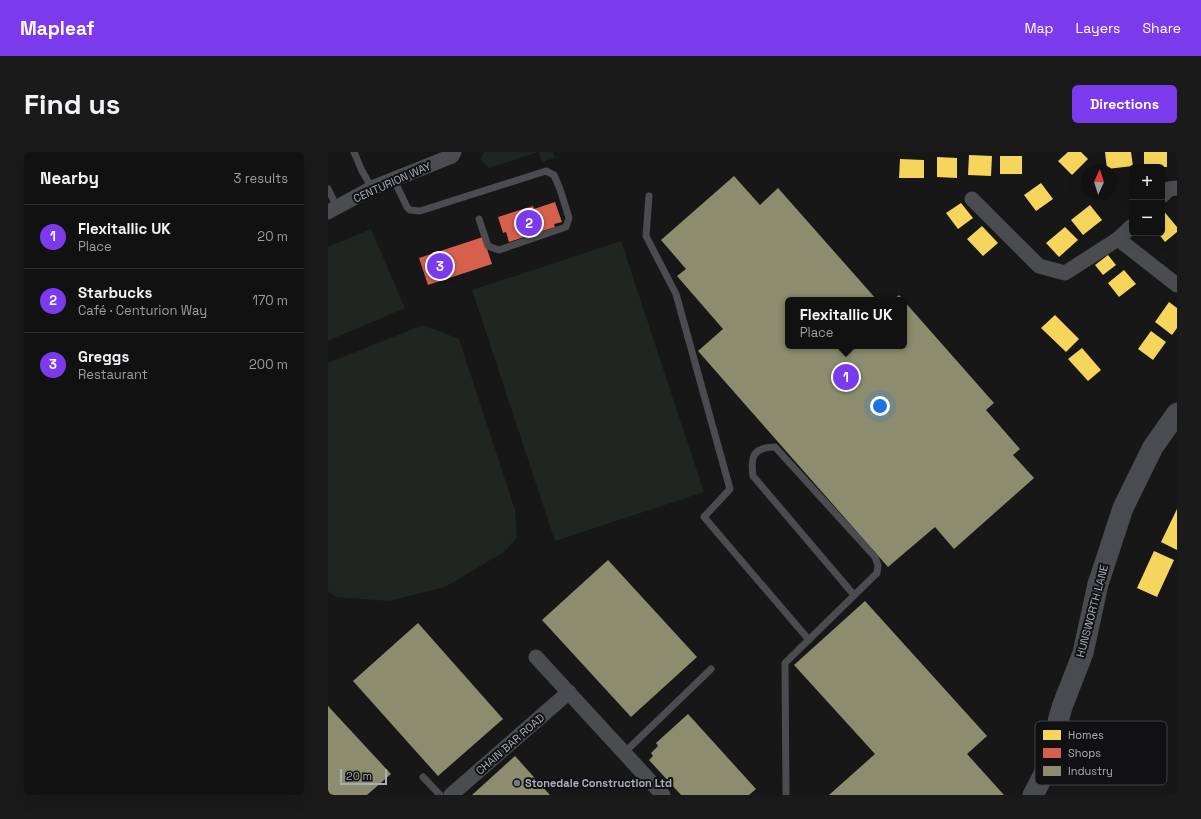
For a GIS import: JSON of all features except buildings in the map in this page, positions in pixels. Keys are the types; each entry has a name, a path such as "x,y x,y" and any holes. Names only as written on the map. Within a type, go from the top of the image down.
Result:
{"main road":[{"name":"HUNSWORTH LANE","path":"1058,721 1083,652 1098,584 1122,508 1153,447 1177,412"},
{"name":"HUNSWORTH LANE","path":"1033,795 1038,785"}],"street":[{"name":"CENTURION WAY","path":"332,210 372,188 452,156 454,152"},
{"path":"1165,193 1169,189 1177,188"},
{"path":"972,199 1039,266 1065,273 1118,239 1129,229"},
{"path":"1118,239 1177,285"},
{"path":"536,657 663,795"},
{"name":"CHAIN BAR ROAD","path":"451,795 569,692"}],"lane":[{"path":"354,152 362,171 372,188"},
{"path":"394,180 407,207 410,210 420,211 546,171 554,175 569,218 566,227 499,250 488,246 479,219"},
{"path":"328,190 332,210"},
{"path":"648,196 646,236 676,294 730,489 704,517 809,640"},
{"path":"786,795 785,663 877,573 878,566 875,557 775,447 761,448 753,459 753,476 854,595"},
{"path":"624,753 711,669"},
{"path":"423,777 440,795"}],"shaded area":[{"path":"484,152 538,152 489,168 480,159"},
{"path":"538,152 553,152 555,158 542,162"},
{"path":"371,229 405,308 328,341 328,247"},
{"path":"621,241 704,492 555,541 472,290"},
{"path":"423,325 459,339 515,510 517,538 504,552 445,587 389,601 336,597 328,591 328,363"}],"place":[{"name":"Starbucks","path":"529,223"},
{"name":"Greggs","path":"440,266"},
{"name":"Flexitallic UK","path":"846,377"},
{"name":"Stonedale Construction Ltd","path":"517,783"}]}
